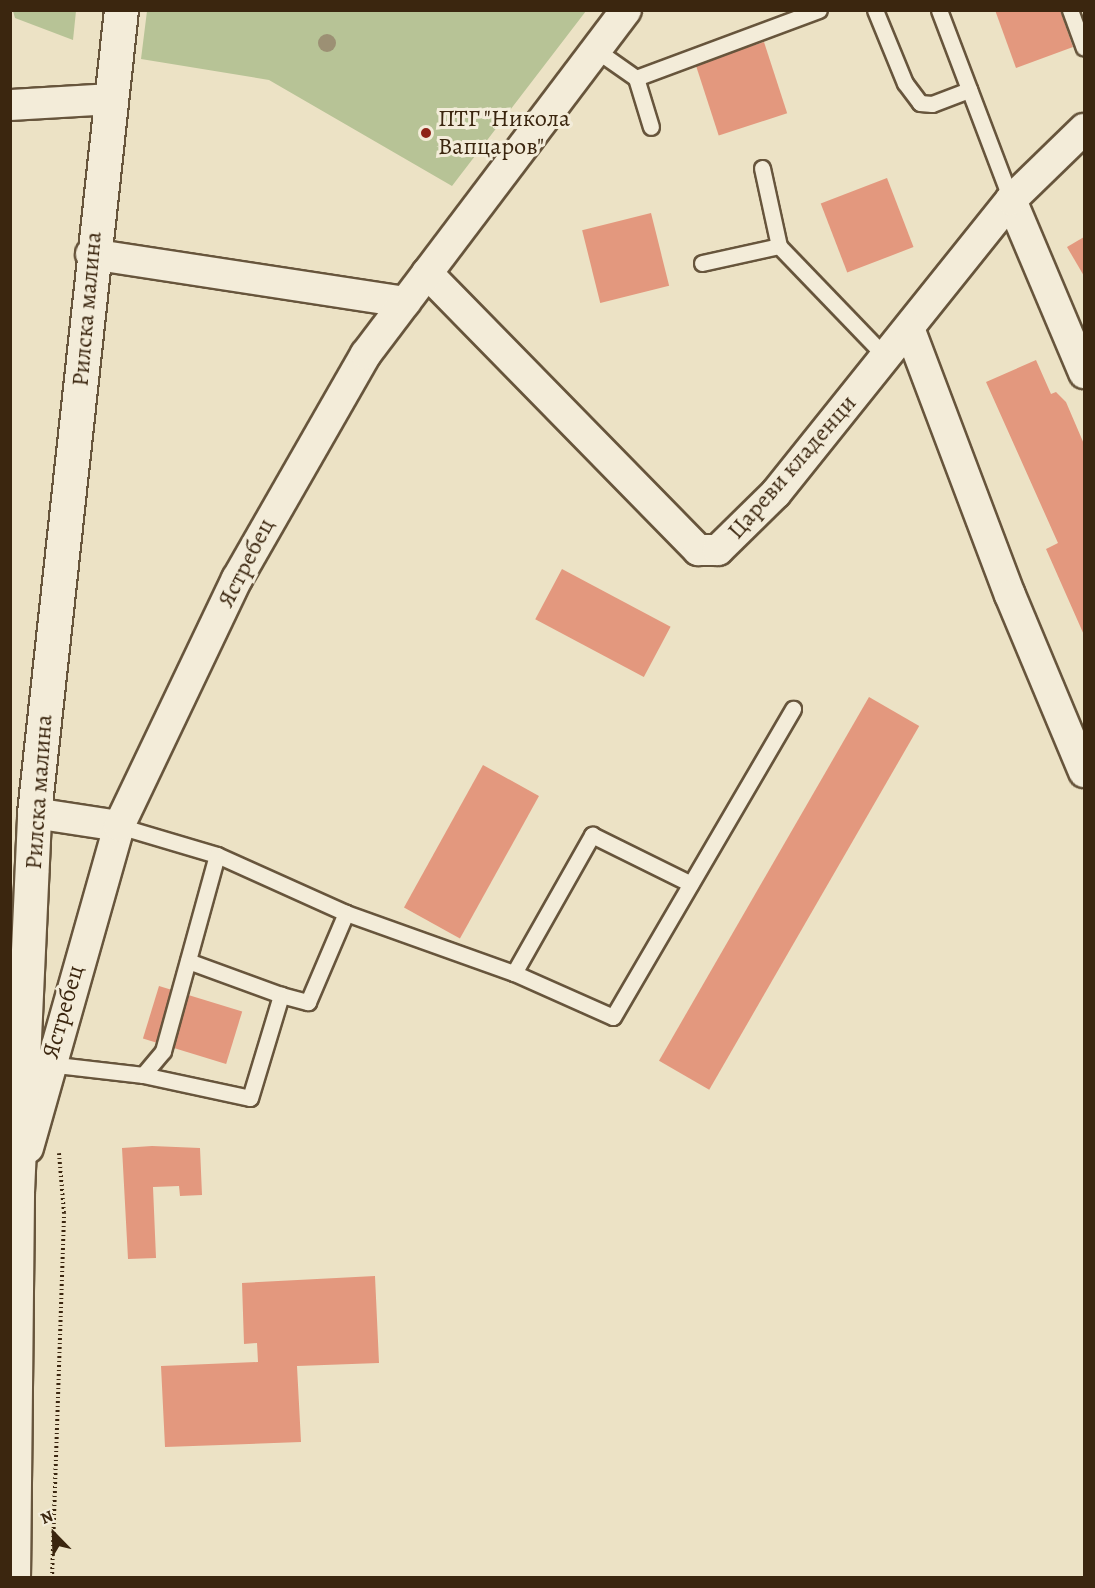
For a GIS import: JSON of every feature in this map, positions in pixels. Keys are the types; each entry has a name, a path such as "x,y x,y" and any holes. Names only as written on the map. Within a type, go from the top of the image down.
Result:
{"street":[{"name":"Рилска малина","path":"13,1578 17,1192 34,813 91,254 121,10"},
{"name":"Ястребец","path":"17,1192 48,1064 119,825 296,470 405,302 626,10"},
{"path":"10,105 110,99"},
{"name":"Цареви кладенци","path":"427,273 698,550 718,550 736,537 886,357 1011,200 1084,129"},
{"path":"1011,200 1084,373"},
{"path":"91,254 405,302"},
{"path":"909,328 1010,595 1084,772"},
{"path":"34,813 119,825"}],"lane":[{"path":"636,78 819,10"},
{"path":"876,10 904,83 920,103 932,104 969,90"},
{"path":"939,10 1011,200"},
{"path":"1070,10 1084,48"},
{"path":"596,50 636,78 651,127"},
{"path":"762,168 779,246 886,357"},
{"path":"702,263 779,246"},
{"path":"119,825 217,855 346,913 514,973 613,1017 793,710"},
{"path":"514,973 592,835 691,884"},
{"path":"143,1075 163,1051 217,855"},
{"path":"188,961 281,995 308,1002 346,913"},
{"path":"48,1064 143,1075 250,1098 281,995"}],"path":[{"path":"52,1578 64,1213 59,1151"}],"green space":[{"name":"ПТГ \"Никола Вапцаров\"","path":"147,10 586,11 452,186 269,80 141,59"},
{"path":"13,11 76,11 73,40 15,18"}],"building":[{"path":"995,10 1060,10 1073,47 1016,68"},
{"path":"764,42 787,113 719,136 696,64"},
{"path":"887,178 914,247 847,273 821,203"},
{"path":"651,213 669,286 600,303 582,230"},
{"path":"1084,237 1084,276 1067,247"},
{"path":"1036,360 1051,394 1056,392 1066,402 1084,444 1084,635 1046,549 1058,543 986,382"},
{"path":"562,569 671,627 644,677 535,619"},
{"path":"869,697 919,726 709,1090 659,1061"},
{"path":"483,765 539,796 460,939 404,908"},
{"path":"159,986 242,1011 226,1064 143,1039"},
{"path":"152,1146 200,1148 202,1195 180,1196 179,1186 153,1187 156,1258 128,1259 122,1148"},
{"path":"375,1276 379,1363 297,1366 301,1442 165,1447 161,1366 258,1362 257,1343 244,1344 242,1283"}],"place":[{"name":"ПТГ \"Никола Вапцаров\"","path":"426,133"}]}
